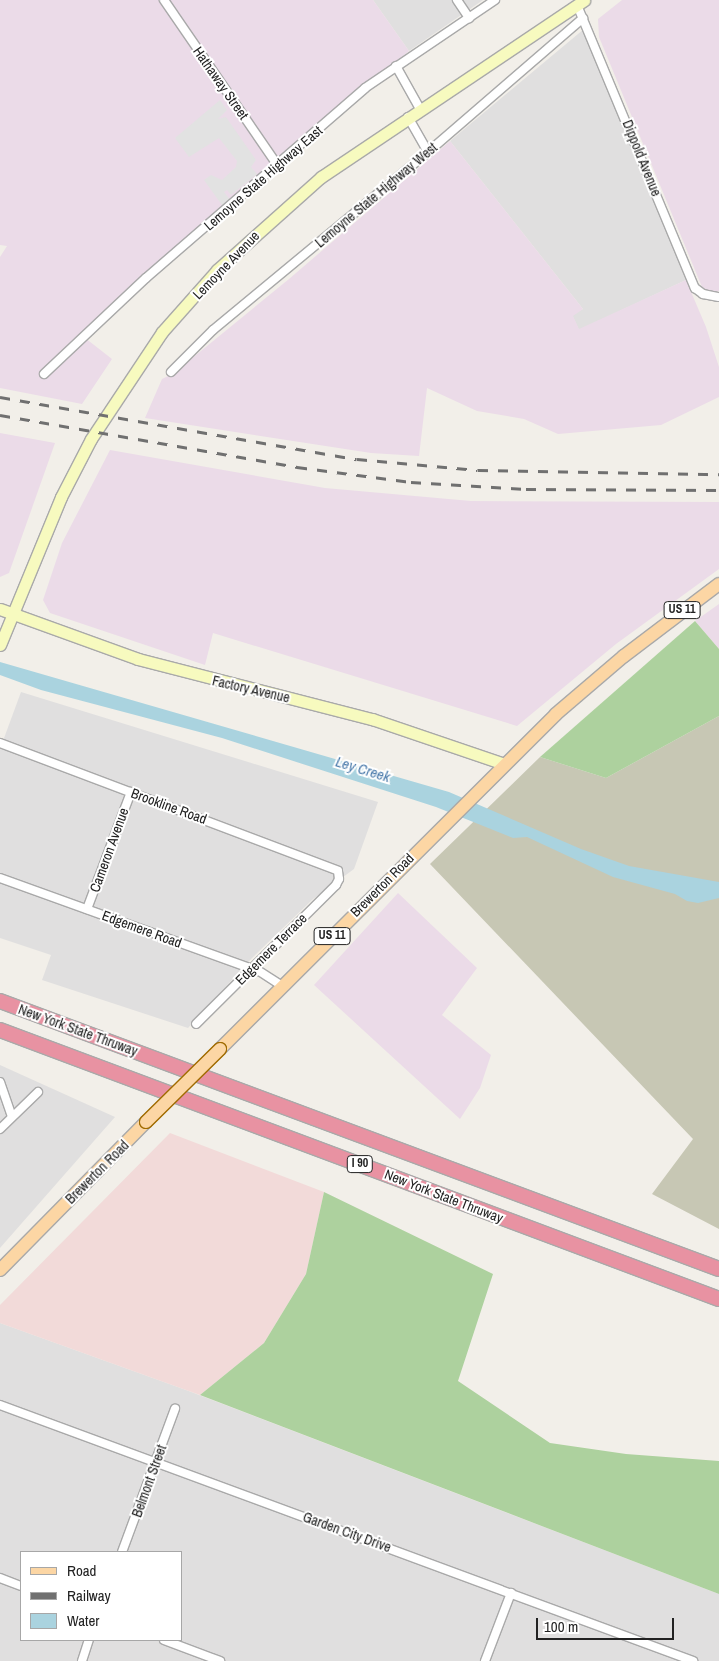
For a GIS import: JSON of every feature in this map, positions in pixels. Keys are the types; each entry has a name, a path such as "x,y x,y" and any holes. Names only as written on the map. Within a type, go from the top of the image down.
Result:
{"highway":[{"name":"New York State Thruway","path":"0,1001 719,1269"},
{"name":"New York State Thruway","path":"0,1030 719,1299"}],"main road":[{"name":"Brewerton Road","path":"0,1270 556,714 624,656 719,584"}],"street":[{"name":"Hathaway Street","path":"164,0 278,166"},
{"path":"457,0 469,18"},
{"name":"Lemoyne State Highway East","path":"44,374 146,278 278,166 365,88 495,0"},
{"name":"Dippold Avenue","path":"580,2 583,18 695,288 703,294 719,297"},
{"name":"Lemoyne Avenue","path":"0,645 61,497 86,447 162,332 217,270 272,218 321,177 580,2"},
{"name":"Lemoyne State Highway West","path":"171,372 213,330 428,152 583,18"},
{"path":"396,66 420,109"},
{"path":"408,117 428,152"},
{"name":"Factory Avenue","path":"0,609 148,662 372,719 504,764"},
{"name":"Brookline Road","path":"0,743 338,871"},
{"name":"Cameron Avenue","path":"87,909 131,792"},
{"name":"Edgemere Terrace","path":"196,1024 336,885 339,879 338,871"},
{"name":"Edgemere Road","path":"0,878 252,968 282,986"},
{"path":"0,1082 12,1116"},
{"path":"0,1129 38,1092"},
{"name":"Garden City Drive","path":"0,1405 693,1661"},
{"name":"Belmont Street","path":"122,1551 157,1462 175,1409"},
{"path":"0,1578 20,1586"},
{"path":"484,1661 511,1593"},
{"path":"82,1661 89,1641"},
{"path":"167,1641 220,1661"}],"shaded area":[{"path":"0,0 373,0 409,51 80,334 112,359 82,404 0,388 0,257 7,246 0,245"},
{"path":"373,0 483,0 409,51"},
{"path":"622,0 719,0 719,291 712,293 702,287 599,37 598,19"},
{"path":"584,29 686,280 579,330 572,315 583,309 450,141"},
{"path":"220,100 227,110 218,119 226,117 256,160 251,167 257,174 231,195 227,190 224,192 231,201 224,208 204,180 211,175 222,180 236,167 237,161 219,138 189,157 175,138"},
{"path":"450,141 583,309 573,316 579,329 686,280 706,327 719,367 719,397 661,425 558,434 524,419 477,411 427,388 419,456 371,453 145,418 162,379 174,373 289,279"},
{"path":"0,433 55,443 9,573 0,577"},
{"path":"110,450 325,488 471,501 719,502 719,569 616,644 517,726 213,633 205,665 50,613 43,600 62,543"},
{"path":"719,604 719,649 695,621"},
{"path":"21,692 378,802 354,869 313,899 252,958 188,1028 42,980 51,955 0,938 0,749"},
{"path":"719,716 719,1229 652,1194 693,1139 430,864 540,757 606,778"},
{"path":"398,893 477,968 442,1015 491,1055 480,1088 460,1119 314,985"},
{"path":"0,1065 115,1117 0,1248"},
{"path":"170,1133 324,1192 306,1274 264,1343 200,1395 0,1323 0,1305"},
{"path":"0,1323 186,1390 719,1594 719,1661 0,1661"}],"green space":[{"path":"695,621 719,649 719,716 606,778 540,757"},
{"path":"324,1192 493,1274 458,1381 550,1443 626,1454 719,1461 719,1594 200,1395 264,1343 306,1274"}],"water":[{"name":"Ley Creek","path":"0,662 449,792 581,849 629,866 719,882 719,898 698,903 687,901 675,894 613,877 527,837 513,838 436,807 222,738 41,690 0,675"}],"railway":[{"path":"0,397 357,459 478,470 719,474"},
{"path":"0,415 297,467 411,482 526,489 719,490"}]}
